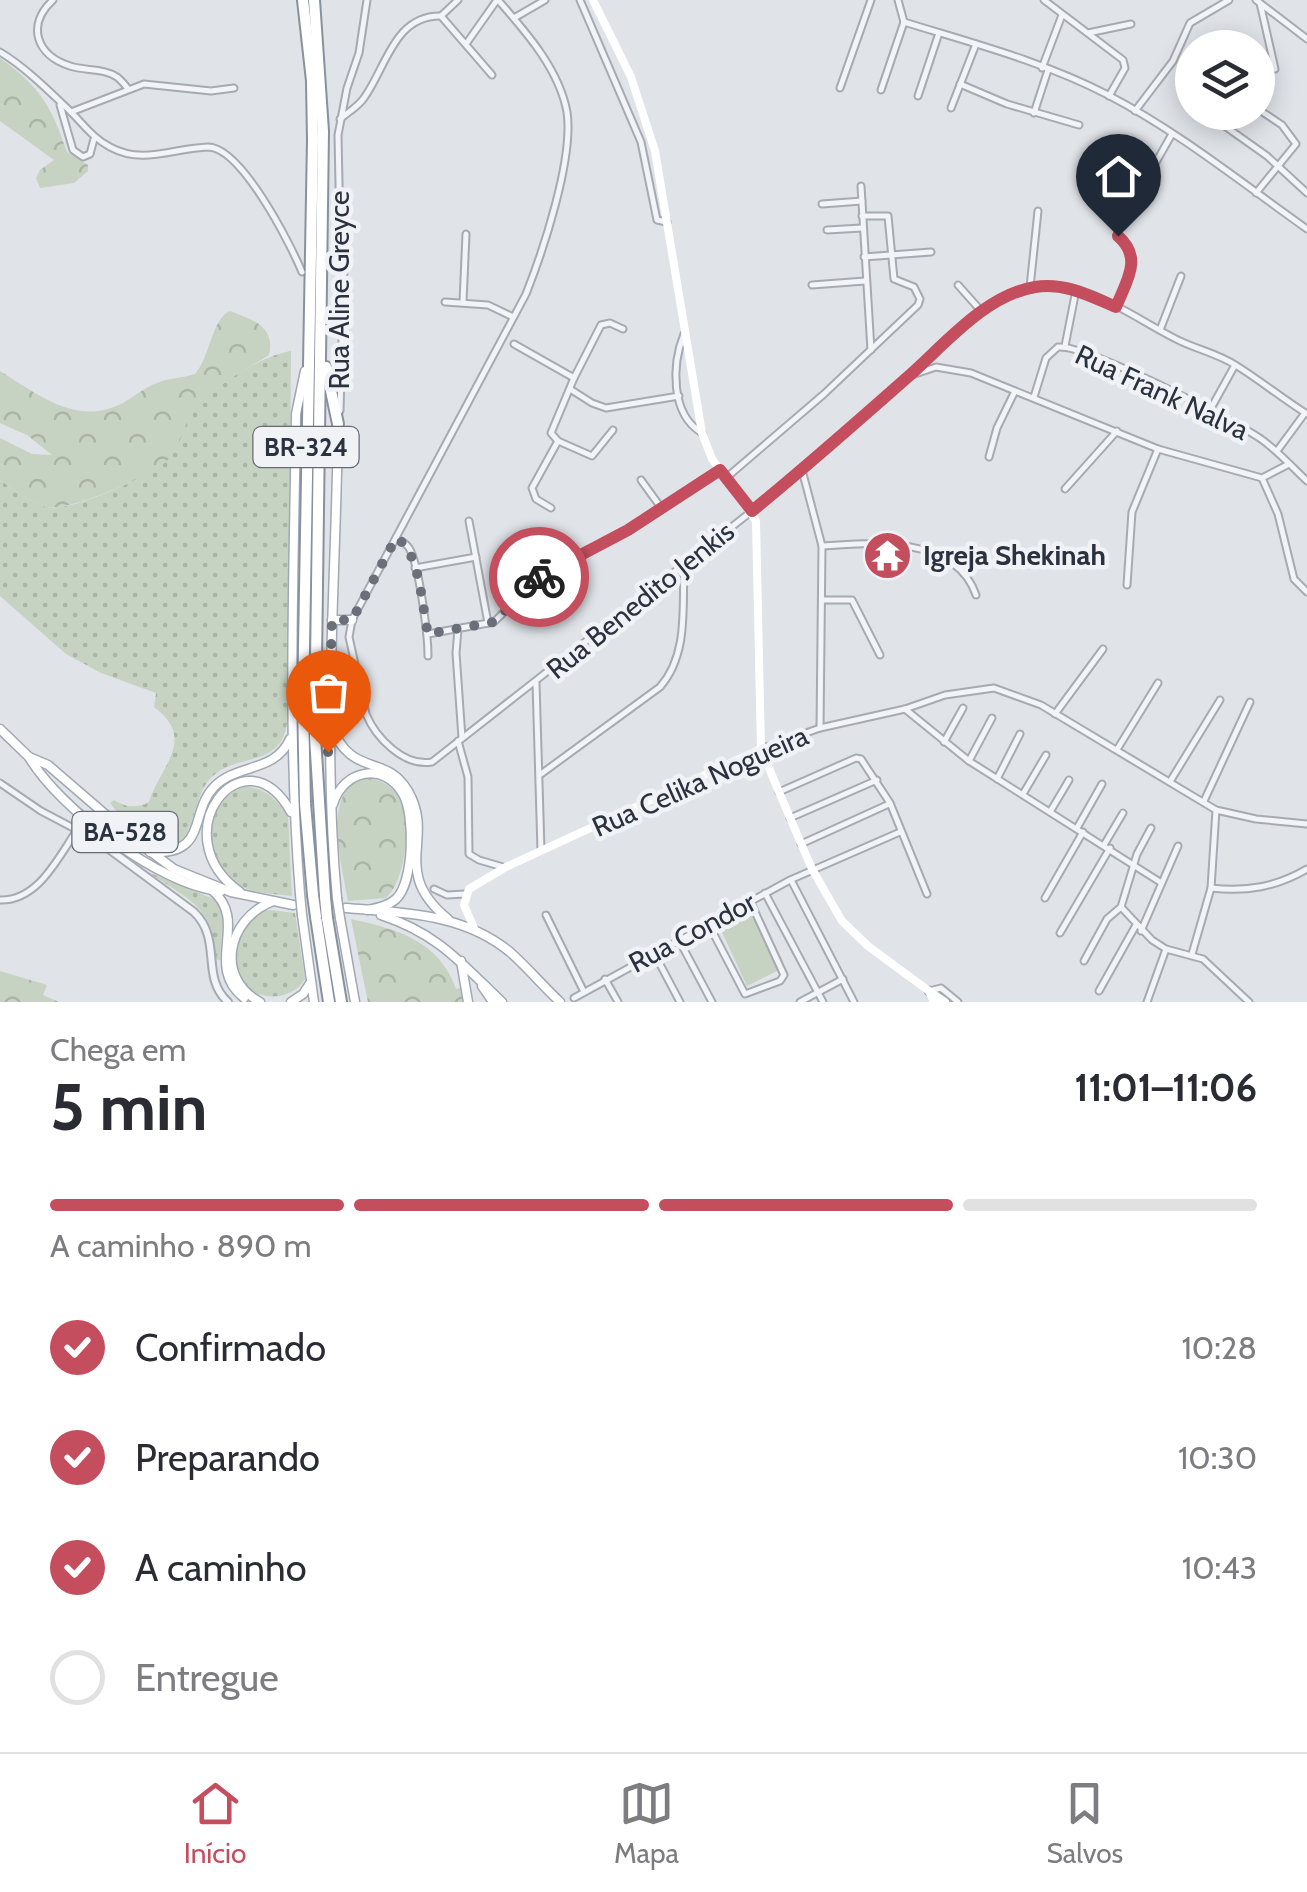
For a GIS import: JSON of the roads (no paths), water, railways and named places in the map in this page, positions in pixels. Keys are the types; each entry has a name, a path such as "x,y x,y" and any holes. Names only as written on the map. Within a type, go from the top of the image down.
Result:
{"highway":[{"name":"BR-324","path":"303,0 312,120 305,804 325,897"},
{"name":"BR-324","path":"314,0 323,131 315,738 327,918 341,1002"},
{"path":"322,347 338,424"},
{"path":"328,377 341,379"},
{"name":"BR-324","path":"327,918 329,1002"}],"main road":[{"path":"591,0 631,77 644,115 668,222 702,433 723,474 752,511 759,548 761,749 812,869 852,934 945,1002"},
{"path":"310,352 296,414 293,721 294,818 314,1002"},
{"name":"Rua Aline Greyce","path":"325,897 338,424"},
{"path":"332,620 352,620"},
{"path":"328,716 337,742 348,755 389,772 410,794 421,892 448,919"},
{"path":"150,852 168,852 186,842 198,826 214,788 230,776 259,768 278,756 288,744 293,721"},
{"name":"BA-528","path":"0,729 29,757 48,765 111,821 174,869 230,892 293,905"},
{"name":"Rua Celika Nogueira","path":"465,894 506,867 761,749"},
{"path":"29,757 39,774 100,830 143,862 212,890 230,892"},
{"path":"330,824 339,789 358,774 378,774 392,780 408,804 406,884 390,904 367,910"},
{"path":"244,895 218,874 210,858 208,828 216,800 234,784 258,782 280,795 294,818"},
{"path":"212,890 224,901 228,912 228,976 238,993 250,1002"},
{"path":"465,894 465,911 474,928"},
{"path":"260,1002 238,983 232,954 241,923 251,912 271,902"},
{"path":"346,908 448,919 474,928 511,954 560,1002"},
{"path":"367,910 424,932 502,1002"},
{"path":"327,918 356,1002"},
{"path":"460,961 468,1002"},
{"path":"480,981 492,1002"},
{"path":"291,1002 311,982"},
{"path":"929,991 934,1002"}],"street":[{"path":"53,0 36,26 44,50 71,66 116,76 128,89"},
{"name":"Rua Aline Greyce","path":"338,424 344,267 339,119 359,53 367,0"},
{"path":"339,119 363,100 406,28 441,16 458,0"},
{"path":"352,620 537,266 564,163 568,128 561,92 543,57 498,0 466,44"},
{"path":"514,18 545,0"},
{"path":"580,0 641,142 658,220 668,222"},
{"path":"840,88 871,0"},
{"path":"881,90 904,22 898,0"},
{"path":"1044,0 1125,64 1109,96"},
{"path":"1135,112 1174,61 1190,23 1230,0"},
{"path":"1258,2 1307,38"},
{"path":"1258,2 1265,30"},
{"path":"1034,113 1062,15"},
{"path":"441,16 492,75"},
{"path":"904,22 976,44 1109,96 1172,134 1307,229"},
{"path":"1088,33 1131,24"},
{"path":"918,96 940,32"},
{"path":"951,108 976,44"},
{"path":"0,52 71,112 94,138 132,156 210,147 224,152 280,225 302,272"},
{"path":"71,112 128,89 155,84 211,91 234,88"},
{"path":"960,84 1034,113 1078,125"},
{"path":"60,102 73,150 83,156 90,154 94,138"},
{"path":"1256,193 1296,141 1275,119"},
{"path":"1230,130 1278,165 1307,193"},
{"path":"1116,307 1133,259 1130,248 1118,236 1118,229 1172,134"},
{"path":"861,186 871,350"},
{"path":"822,204 862,201"},
{"path":"1038,211 1030,287 1054,285 1076,290 1236,365 1306,413 1276,451"},
{"path":"428,634 488,624 500,618 542,574 608,542 723,474 792,422 914,311 920,299 917,290 894,279 889,220 886,215 862,216"},
{"path":"827,230 862,228"},
{"path":"463,302 466,234"},
{"path":"864,256 931,252"},
{"path":"1160,330 1180,276"},
{"path":"812,285 865,281"},
{"path":"958,284 982,312"},
{"name":"Rua Benedito Jenkis","path":"352,620 349,637 371,726 380,738 413,761 432,762 752,511 982,312 1030,287"},
{"path":"1065,346 1076,290"},
{"path":"445,302 488,305 513,316"},
{"path":"613,430 592,456 552,436 574,378 601,325 610,322 623,329"},
{"path":"685,331 675,363 678,396 684,416 702,433"},
{"path":"514,344 574,378"},
{"name":"Rua Frank Nalva","path":"1034,397 1046,358 1065,346 1210,410 1276,451 1307,481"},
{"path":"1210,410 1236,365"},
{"path":"909,376 947,367 1034,397 1158,449 1262,478 1289,464"},
{"path":"570,388 592,404 606,408 678,396"},
{"path":"989,457 997,428 1015,391"},
{"path":"1066,489 1117,432"},
{"path":"551,508 536,499 532,488 558,440"},
{"path":"1127,585 1132,512 1158,449"},
{"path":"802,470 822,546 820,728"},
{"path":"1262,478 1278,514 1294,579 1307,592"},
{"path":"640,480 662,510"},
{"path":"468,521 488,624"},
{"path":"396,538 409,548 415,568 428,634 428,656"},
{"path":"822,546 910,548 938,554 968,576 976,594"},
{"path":"415,568 476,557"},
{"path":"541,774 660,687 672,674 679,654 684,565"},
{"path":"513,568 518,598"},
{"path":"823,600 852,600 880,655"},
{"path":"458,630 460,740 468,777 469,854 506,867"},
{"path":"1055,714 1103,648"},
{"path":"536,683 541,853"},
{"path":"1118,748 1158,683"},
{"name":"Rua Celika Nogueira","path":"761,749 820,728 905,710 956,692 994,688 1028,698 1118,748 1216,810 1307,824"},
{"path":"1171,780 1220,700"},
{"path":"1204,801 1250,702"},
{"path":"944,742 963,708"},
{"path":"905,710 969,761 1160,882"},
{"path":"969,761 992,718"},
{"path":"997,778 1020,734"},
{"path":"1022,794 1046,754"},
{"path":"779,792 861,759 890,804 927,894"},
{"path":"790,818 877,780"},
{"path":"1050,812 1069,780"},
{"path":"0,784 98,841 202,919 211,939 217,988 228,1002"},
{"path":"1045,898 1102,784"},
{"path":"801,844 890,804"},
{"path":"1192,954 1212,888 1216,810"},
{"path":"1060,933 1123,813"},
{"path":"98,841 96,836 111,821"},
{"path":"1084,961 1108,920 1122,907 1151,828"},
{"path":"0,900 20,897 38,884 77,830"},
{"name":"Rua Condor","path":"574,998 790,880 900,832"},
{"path":"1099,992 1139,928 1178,846"},
{"path":"1212,888 1264,888 1307,869"},
{"path":"790,880 854,1002"},
{"path":"434,889 465,894"},
{"path":"765,893 823,1002"},
{"path":"708,923 745,994 780,982 784,975 750,901"},
{"path":"1122,907 1139,928 1166,949 1192,954 1210,964 1249,1002"},
{"path":"546,916 584,992"},
{"path":"679,940 712,1002"},
{"path":"1147,1002 1166,949"},
{"path":"654,953 680,1002"},
{"path":"606,979 618,1002"},
{"path":"800,1002 843,979"},
{"path":"929,991 941,988 958,1002"}],"place":[{"name":"Igreja Shekinah","path":"888,555"}]}
